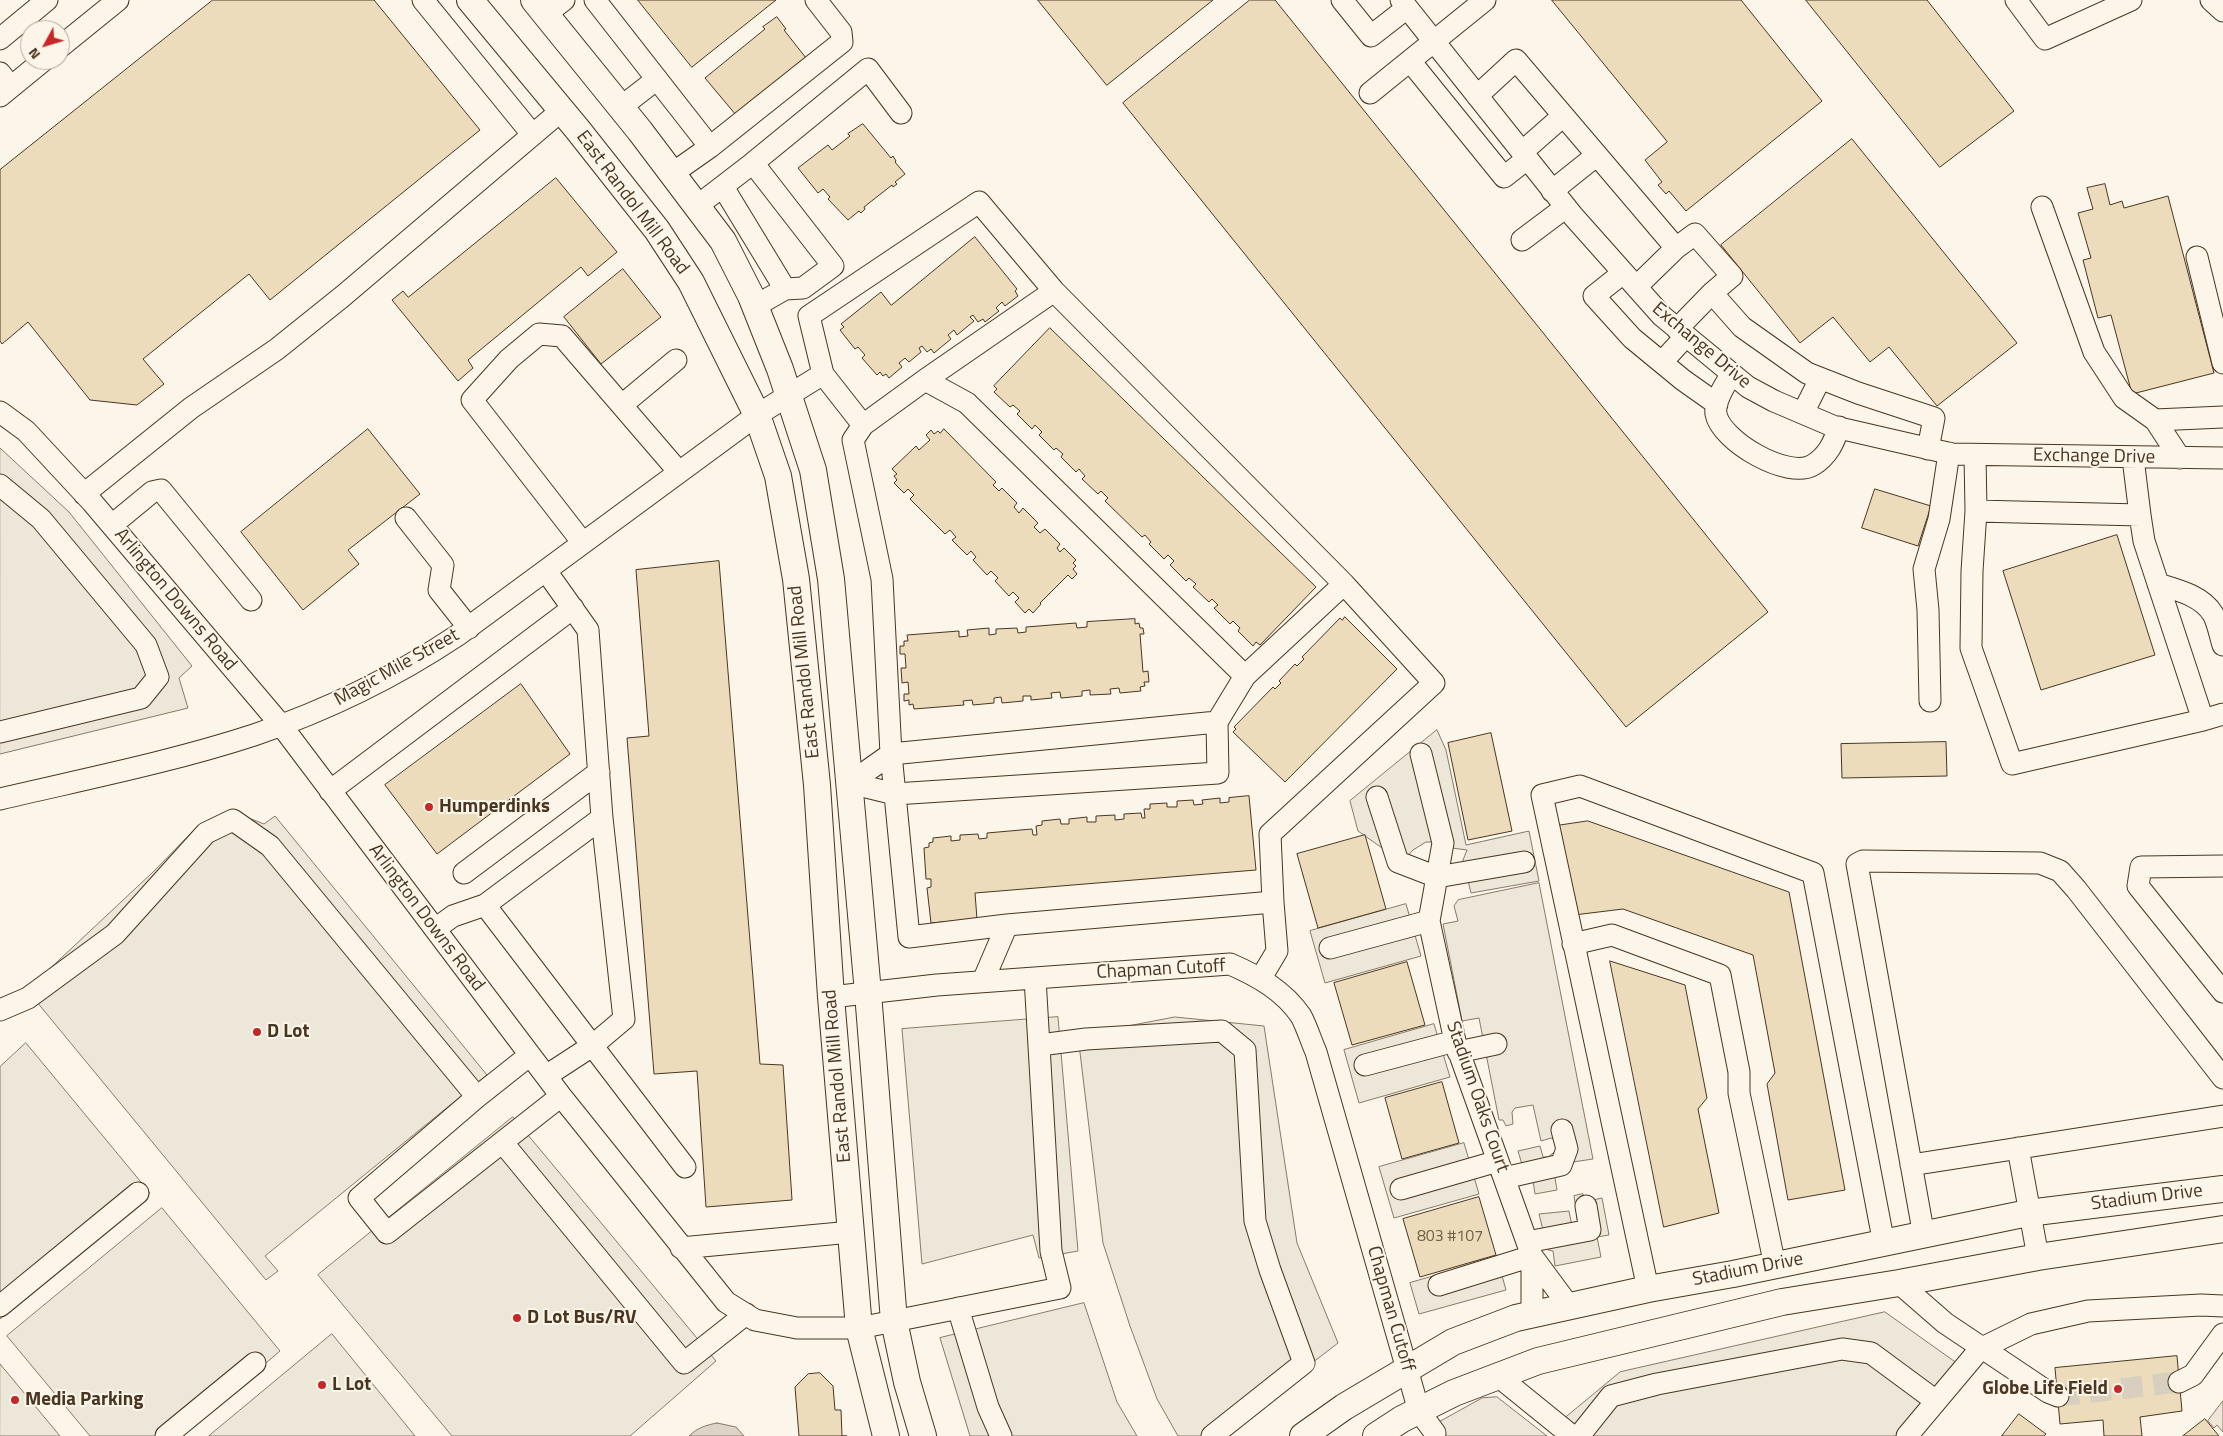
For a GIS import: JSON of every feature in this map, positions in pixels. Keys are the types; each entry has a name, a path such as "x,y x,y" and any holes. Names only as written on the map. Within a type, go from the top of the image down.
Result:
{"main road":[{"name":"East Randol Mill Road","path":"470,0 562,110 657,230 691,282 757,415 778,476 796,579 817,785 831,997 859,1328 886,1436"},
{"name":"East Randol Mill Road","path":"548,5 622,108 673,173 722,241 755,306 790,394 813,470 830,573 850,783 894,1321 907,1382 922,1436"},
{"name":"Stadium Drive","path":"1303,1436 1344,1407 1453,1342 1516,1318 1648,1289 1775,1266 2028,1213 2223,1189"},
{"name":"Stadium Drive","path":"1376,1436 1402,1419 1454,1393 1538,1360 1782,1302 1899,1283 2038,1257 2223,1229"},
{"path":"1775,1266 1782,1302"}],"street":[{"path":"0,39 47,0"},
{"path":"70,39 118,0"},
{"path":"422,0 532,134"},
{"path":"596,0 710,147"},
{"path":"673,173 710,147 842,42 841,32 816,0"},
{"path":"1342,0 1371,36 1410,5"},
{"path":"1370,94 1485,0"},
{"path":"2016,0 2045,39 2131,0"},
{"path":"2211,0 2223,11"},
{"name":"Exchange Drive","path":"1410,5 1435,42 1524,156 1630,280 1662,316 1748,388 1839,427 1949,454 2223,458"},
{"path":"1477,96 1516,60 1676,248"},
{"path":"1410,62 1504,177 1562,116"},
{"path":"4,85 28,70"},
{"path":"697,206 753,164 868,70 901,113"},
{"path":"622,108 657,79"},
{"path":"1440,97 1463,79"},
{"path":"84,494 191,408 277,349 343,296 562,110"},
{"path":"1472,138 1496,119"},
{"path":"1522,240 1597,155"},
{"path":"753,164 833,266 803,288 785,289 755,306"},
{"path":"723,187 785,289"},
{"path":"862,425 823,374 809,316 980,202 1054,291 1344,584 1434,683 1270,834 1277,950 1261,978"},
{"path":"2042,206 2094,352 2124,398 2155,420 2180,458"},
{"path":"1662,362 1681,333 1712,294 1732,276 1694,234 1630,280 1594,296 1632,338 1662,362 1717,404"},
{"path":"2198,258 2223,363"},
{"path":"1054,291 862,425 852,440 882,579 891,754 909,937 1007,925 1273,902"},
{"path":"1712,294 1742,327 1807,374 1934,418 1928,449"},
{"path":"583,543 472,400 509,358 539,334 562,336 679,472"},
{"path":"622,406 676,360"},
{"name":"Magic Mile Street","path":"0,799 182,756 281,725 350,696 394,674 469,628 757,415 823,374"},
{"path":"1731,375 1715,412 1720,426 1733,439 1755,454 1783,466 1798,469 1812,466 1824,457 1833,443 1839,427"},
{"path":"1803,413 1820,379"},
{"path":"925,380 967,403 1245,676"},
{"name":"Arlington Downs Road","path":"0,412 26,431 112,525 281,725 561,1096 681,1248 726,1302 755,1320 797,1328 859,1328 1060,1288 1051,1251 1040,1045"},
{"path":"2155,420 2223,417"},
{"path":"1930,701 1928,610 1924,569 1939,519 1949,454"},
{"path":"1975,455 1976,511 1972,570 1971,648 2012,764 2213,717 2158,584 2144,542 2133,458"},
{"path":"0,485 41,519 146,645 158,677 141,698 0,732"},
{"path":"112,525 152,492 161,490 251,600"},
{"path":"1976,511 2140,515"},
{"path":"406,518 443,565 439,590 469,628"},
{"path":"546,571 588,630 602,818 624,1019 592,1046 546,1076"},
{"path":"817,785 850,783 895,794 1218,772 1217,722 1245,676 1344,584"},
{"path":"2158,584 2184,591 2202,603 2213,614 2223,645"},
{"path":"330,791 573,608"},
{"path":"850,783 891,754 1217,722"},
{"name":"Stadium Oaks Court","path":"1421,754 1443,843 1429,921 1457,1046 1529,1249 1569,1306"},
{"path":"464,873 599,772"},
{"path":"1648,1289 1542,795 1580,786 1813,873 1884,1244"},
{"path":"1378,798 1398,862 1437,877 1524,862"},
{"path":"435,928 453,916 485,905 602,818"},
{"path":"0,1010 28,998 115,934 206,832 233,820 270,846 477,1097"},
{"path":"1924,1236 1857,864 1863,861 2040,863 2060,871 2223,1078"},
{"path":"2223,866 2141,867 2138,886 2223,992"},
{"path":"485,905 685,1167"},
{"path":"1330,948 1429,921"},
{"path":"983,981 1007,925"},
{"path":"1573,944 1612,935 1720,975 1739,1072 1739,1094 1775,1266"},
{"name":"Chapman Cutoff","path":"831,997 983,981 1230,964 1261,978 1288,1001 1302,1017 1316,1052 1419,1411"},
{"path":"1035,978 1040,1045 1086,1039 1222,1031 1246,1050 1255,1221 1270,1270 1304,1362 1212,1436"},
{"path":"1365,1065 1457,1046 1496,1044"},
{"path":"530,1055 477,1097 358,1198 387,1234 561,1096"},
{"path":"1911,1165 2223,1116"},
{"path":"1402,1189 1501,1170 1561,1165 1567,1149 1562,1130"},
{"path":"503,1143 684,1363 746,1314"},
{"path":"2018,1148 2028,1213 2038,1257"},
{"path":"0,1306 138,1193"},
{"path":"1439,1285 1529,1249 1590,1230 1586,1206"},
{"path":"681,1248 851,1232"},
{"name":"Stadium Oaks Court","path":"1529,1249 1532,1315"},
{"path":"1899,1283 1937,1317 1980,1349 2048,1392 2058,1396"},
{"path":"1907,1436 1980,1349 2032,1324 2088,1311 2201,1305 2223,1306"},
{"path":"958,1308 988,1407 1001,1436"},
{"path":"2179,1382 2194,1375 2223,1334"},
{"path":"1579,1436 1611,1396 1656,1384 1842,1349 1871,1353 1936,1401"},
{"path":"166,1436 255,1363"},
{"path":"1498,1376 1572,1436"},
{"path":"1419,1411 1435,1433"}],"shaded area":[{"path":"0,448 69,512 192,666 179,678 188,708 0,754"},
{"path":"1437,730 1446,750 1466,845 1529,831 1539,881 1471,893 1463,860 1467,850 1452,848 1440,842 1426,842 1413,850 1402,862 1358,831 1350,801"},
{"name":"D Lot","path":"241,815 264,824 275,816 487,1075 265,1256 278,1271 266,1280 27,990 153,872 197,827"},
{"path":"1539,883 1593,1159 1573,1162 1558,1173 1555,1178 1557,1190 1535,1194 1533,1181 1527,1181 1518,1151 1540,1146 1543,1157 1548,1157 1557,1150 1556,1140 1551,1138 1541,1141 1533,1105 1515,1108 1512,1112 1513,1124 1506,1126 1503,1120 1499,1120 1479,1018 1462,1021 1443,924 1458,921 1454,906 1458,900"},
{"path":"1406,904 1421,956 1325,983 1310,931"},
{"path":"1058,1017 1078,1251 1039,1258 1033,1235 922,1264 902,1029"},
{"path":"1175,1017 1264,1026 1297,1243 1338,1343 1217,1436 1178,1436 1157,1399 1130,1326 1103,1243 1078,1036"},
{"path":"1434,1024 1450,1077 1359,1103 1344,1050"},
{"path":"26,1043 150,1193 0,1319 0,1067"},
{"name":"D Lot Bus/RV","path":"513,1117 716,1361 630,1436 452,1436 318,1275"},
{"path":"1464,1143 1479,1194 1394,1218 1379,1167"},
{"path":"1583,1194 1584,1202 1602,1198 1609,1235 1597,1237 1601,1257 1555,1266 1553,1251 1548,1250 1539,1214 1569,1211 1572,1226 1578,1224 1574,1196"},
{"path":"162,1208 280,1351 180,1436 90,1436 7,1336"},
{"path":"1497,1258 1506,1290 1419,1314 1410,1283"},
{"path":"1084,1303 1117,1402 1137,1436 970,1436 940,1338"},
{"path":"1885,1312 1961,1366 1908,1436 1557,1436 1550,1430 1620,1372"},
{"name":"L Lot","path":"332,1334 415,1436 209,1436"},
{"name":"Media Parking","path":"0,1364 60,1436 0,1436"},
{"path":"1497,1397 1547,1436 1431,1436 1426,1429 1482,1398"},
{"path":"2223,1401 2223,1432 2217,1425 2214,1428 2208,1421"},
{"path":"717,1423 736,1427 744,1436 689,1436 702,1427"}],"building":[{"path":"213,0 374,0 480,130 270,300 249,274 143,359 164,384 137,405 90,400 28,322 2,344 0,341 0,170"},
{"path":"638,0 776,0 692,67"},
{"path":"1038,0 1213,0 1107,85"},
{"path":"1250,0 1275,0 1768,612 1626,727 1123,103"},
{"path":"1552,0 1741,0 1822,101 1686,211 1669,191 1666,194 1658,185 1662,182 1645,160 1667,142"},
{"path":"1806,0 1927,0 2014,111 1940,167"},
{"path":"777,17 786,29 784,30 806,58 736,115 705,78"},
{"path":"863,124 891,158 893,156 895,162 905,174 895,182 897,184 893,187 892,185 864,207 865,209 861,213 859,211 848,220 828,199 830,197 823,189 818,193 798,168 828,145 832,150 850,136 848,134"},
{"path":"1852,139 2017,343 1937,406 1889,347 1870,362 1833,317 1800,343 1721,245"},
{"path":"556,178 617,252 588,276 581,267 468,360 473,368 458,381 392,300 403,291 408,297"},
{"path":"2105,184 2110,205 2122,201 2124,208 2168,196 2214,373 2132,394 2111,315 2098,318 2083,260 2091,258 2078,213 2093,209 2087,188"},
{"path":"975,237 1017,289 1015,291 1018,296 1005,306 1002,302 996,308 999,311 985,322 983,319 978,322 973,315 970,317 974,321 957,335 954,330 948,335 951,339 934,353 931,349 927,352 922,346 919,348 921,352 909,362 905,358 899,363 902,367 889,378 886,374 883,376 880,372 877,375 862,358 865,355 858,347 855,349 840,330 844,327 841,324 881,292 891,305"},
{"path":"623,269 661,317 601,364 564,317"},
{"path":"1050,328 1316,587 1260,645 1256,642 1253,646 1238,631 1240,628 1233,621 1230,624 1214,608 1218,605 1212,599 1209,602 1193,587 1196,584 1189,578 1186,581 1170,565 1174,561 1168,555 1164,559 1149,544 1151,542 1145,535 1142,537 1105,501 1108,498 1101,491 1098,494 1082,479 1085,476 1079,469 1076,472 1061,457 1063,454 1056,448 1054,450 1039,435 1042,432 1035,425 1032,429 1017,414 1020,411 1013,405 1010,407 994,392 997,389 994,386"},
{"path":"368,429 420,494 348,550 359,564 303,610 241,532"},
{"path":"944,429 996,482 993,485 999,491 1002,488 1017,503 1014,507 1019,513 1023,508 1038,523 1034,527 1040,533 1045,529 1060,544 1057,548 1060,552 1064,548 1076,560 1073,563 1076,566 1073,569 1077,574 1072,579 1068,575 1040,603 1033,613 1029,609 1025,613 1015,602 1019,598 1013,592 1009,596 995,581 998,578 991,571 987,575 973,560 976,557 971,551 967,555 952,540 956,537 950,530 945,534 910,499 914,495 908,489 904,493 894,483 897,480 894,476 897,474 892,469 916,446 919,450 930,440 926,435 931,430 934,434 938,431 940,433"},
{"path":"1875,489 1931,506 1918,546 1862,528"},
{"path":"2117,535 2155,655 2041,690 2003,571"},
{"path":"719,561 760,1064 783,1065 792,1200 706,1207 697,1071 654,1074 627,738 649,736 636,570"},
{"path":"1345,617 1397,669 1285,782 1233,732 1236,729 1234,727 1273,687 1275,689 1281,683 1279,681 1295,664 1297,666 1304,659 1302,657 1340,618 1342,620"},
{"path":"1135,619 1135,624 1139,623 1140,628 1143,628 1144,634 1140,634 1143,672 1148,671 1149,682 1144,682 1145,686 1140,687 1141,691 1120,693 1119,688 1110,689 1111,694 1090,695 1090,690 1082,691 1082,696 1061,698 1060,692 1051,693 1052,698 1031,700 1031,696 1023,696 1023,701 1002,703 1001,697 994,698 994,703 973,705 972,700 963,701 964,705 914,709 913,704 909,705 909,700 904,701 904,694 909,694 908,682 902,683 901,668 906,668 905,654 900,654 900,646 904,646 904,641 908,641 907,635 959,631 959,637 968,636 967,630 989,628 989,635 996,634 996,629 1017,628 1018,633 1026,632 1026,627 1076,623 1077,628 1087,627 1087,622"},
{"path":"521,684 570,754 437,854 385,785"},
{"path":"1491,733 1512,831 1468,840 1448,743"},
{"path":"1946,742 1947,776 1842,778 1841,744"},
{"path":"1249,796 1256,870 975,893 977,919 931,923 927,888 931,887 931,879 926,879 924,848 929,847 929,843 933,842 933,838 951,836 951,841 960,840 960,835 978,834 979,839 987,838 987,833 1032,829 1033,835 1037,835 1036,826 1042,825 1042,821 1060,819 1061,824 1069,824 1069,819 1087,817 1087,822 1096,822 1096,816 1115,815 1115,820 1124,819 1124,814 1141,813 1142,818 1145,818 1144,809 1150,809 1150,804 1167,803 1167,807 1177,807 1177,801 1193,800 1194,805 1203,804 1202,800 1220,798 1220,803 1229,802 1229,798"},
{"path":"1588,821 1789,892 1845,1190 1788,1200 1767,1084 1775,1073 1753,955 1623,909 1574,915 1556,826"},
{"path":"1365,835 1386,909 1318,928 1297,854"},
{"path":"1610,961 1685,985 1707,1098 1698,1109 1719,1213 1664,1227"},
{"path":"1407,962 1425,1025 1352,1045 1334,983"},
{"path":"1442,1082 1459,1143 1402,1159 1385,1098"},
{"path":"1479,1197 1496,1255 1420,1277 1403,1219"},
{"name":"Globe Life Field","path":"2177,1356 2182,1411 2140,1417 2142,1436 2104,1436 2103,1420 2060,1424 2055,1368"},
{"path":"820,1373 833,1386 835,1410 841,1410 842,1436 799,1436 795,1387 808,1374"},
{"name":"Globe Life Field","path":"2019,1414 2046,1434 2044,1436 2002,1436"},
{"path":"2205,1419 2219,1436 2183,1436"}],"tunnel":[{"path":"2058,1396 2179,1382"}],"place":[{"name":"Humperdinks","path":"429,807"},
{"name":"D Lot","path":"257,1032"},
{"name":"D Lot Bus/RV","path":"517,1318"},
{"name":"L Lot","path":"322,1385"},
{"name":"Globe Life Field","path":"2118,1389"},
{"name":"Media Parking","path":"15,1400"}]}
